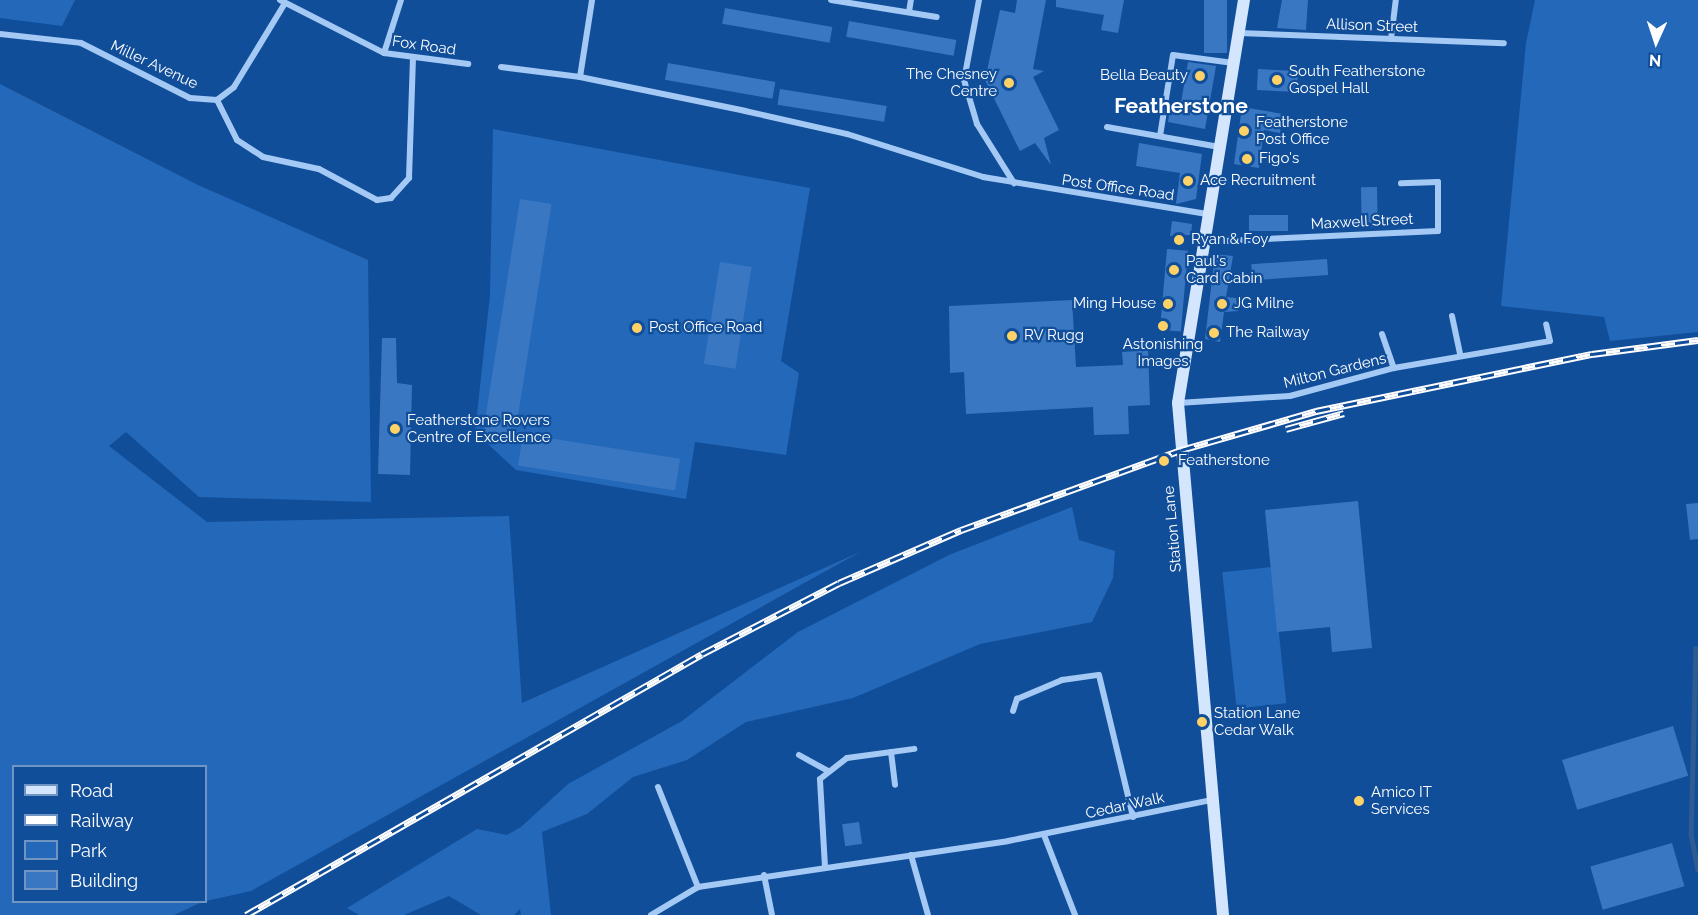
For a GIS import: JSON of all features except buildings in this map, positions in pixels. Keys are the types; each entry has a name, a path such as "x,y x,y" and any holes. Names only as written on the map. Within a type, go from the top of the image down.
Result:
{"main road":[{"name":"Station Lane","path":"1223,915 1211,800 1178,403 1207,214 1244,0"}],"street":[{"path":"384,53 401,0"},
{"path":"580,76 592,0"},
{"path":"831,0 937,17"},
{"path":"909,12 911,0"},
{"path":"979,0 964,81 978,124 1014,183"},
{"path":"1391,39 1396,0"},
{"path":"283,2 234,87 217,99 237,140 263,157 319,169 377,200 391,198 409,178 413,58"},
{"name":"Fox Road","path":"283,2 384,53 468,64"},
{"name":"Allison Street","path":"1239,33 1504,43"},
{"name":"Miller Avenue","path":"0,34 81,43 190,98 217,99"},
{"path":"1160,136 1173,55 1233,63"},
{"name":"Post Office Road","path":"501,67 580,76 847,134 1014,183 1207,214"},
{"path":"1107,127 1219,147"},
{"name":"Maxwell Street","path":"1203,242 1438,231 1438,182 1401,183"},
{"path":"1452,316 1460,355"},
{"name":"Milton Gardens","path":"1178,403 1290,396 1394,368 1550,341 1546,324"},
{"path":"1382,334 1394,368"},
{"path":"1013,711 1017,699 1062,681 1099,675 1133,818"},
{"path":"825,867 818,788 828,771 847,759 914,749"},
{"path":"891,752 895,785"},
{"path":"799,755 828,771"},
{"path":"658,787 698,888"},
{"name":"Cedar Walk","path":"651,915 698,888 764,875 1044,835 1211,800"},
{"path":"1044,835 1075,915"},
{"path":"911,855 928,915"},
{"path":"764,875 772,915"}],"green space":[{"path":"0,0 75,0 62,26 0,18"},
{"path":"1535,0 1698,0 1698,332 1610,341 1604,317 1501,306 1526,43"},
{"path":"0,84 198,185 368,260 371,502 199,497 126,432 109,446 207,522 509,516 522,703 860,552 251,891 207,901 207,765 12,765 12,903 200,903 174,915 0,915"},
{"name":"Post Office Road","path":"493,129 810,188 781,361 799,373 786,455 695,442 686,499 516,470 475,432 490,295"},
{"path":"1072,507 1079,540 1115,551 1113,578 1092,622 980,644 853,698 746,722 687,760 633,777 587,814 542,832 551,915 521,915 520,909 514,915 481,915 449,896 404,915 359,915 347,908 477,829 507,835 521,827 568,784 682,721 798,632 949,555"},
{"path":"1272,567 1286,703 1237,708 1222,572"}],"waterway":[{"path":"1696,648 1691,834 1698,869"}],"railway":[{"path":"246,915 702,654 839,583 961,530 1181,450 1316,411 1592,354 1698,340"},
{"path":"1286,429 1344,413"}],"place":[{"name":"Bella Beauty","path":"1200,76"},
{"name":"South Featherstone Gospel Hall","path":"1277,80"},
{"name":"The Chesney Centre","path":"1009,83"},
{"name":"Featherstone Post Office","path":"1244,131"},
{"name":"Figo's","path":"1247,159"},
{"name":"Ace Recruitment","path":"1188,181"},
{"name":"Ryan & Foy","path":"1179,240"},
{"name":"Paul's Card Cabin","path":"1174,270"},
{"name":"Ming House","path":"1168,304"},
{"name":"JG Milne","path":"1222,304"},
{"name":"Astonishing Images","path":"1163,326"},
{"name":"Post Office Road","path":"637,328"},
{"name":"The Railway","path":"1214,333"},
{"name":"RV Rugg","path":"1012,336"},
{"name":"Featherstone Rovers Centre of Excellence","path":"395,429"},
{"name":"Featherstone","path":"1164,461"},
{"name":"Station Lane Cedar Walk","path":"1202,722"},
{"name":"Amico IT Services","path":"1359,801"}],"district":[{"name":"Featherstone","path":"1181,106"}]}
